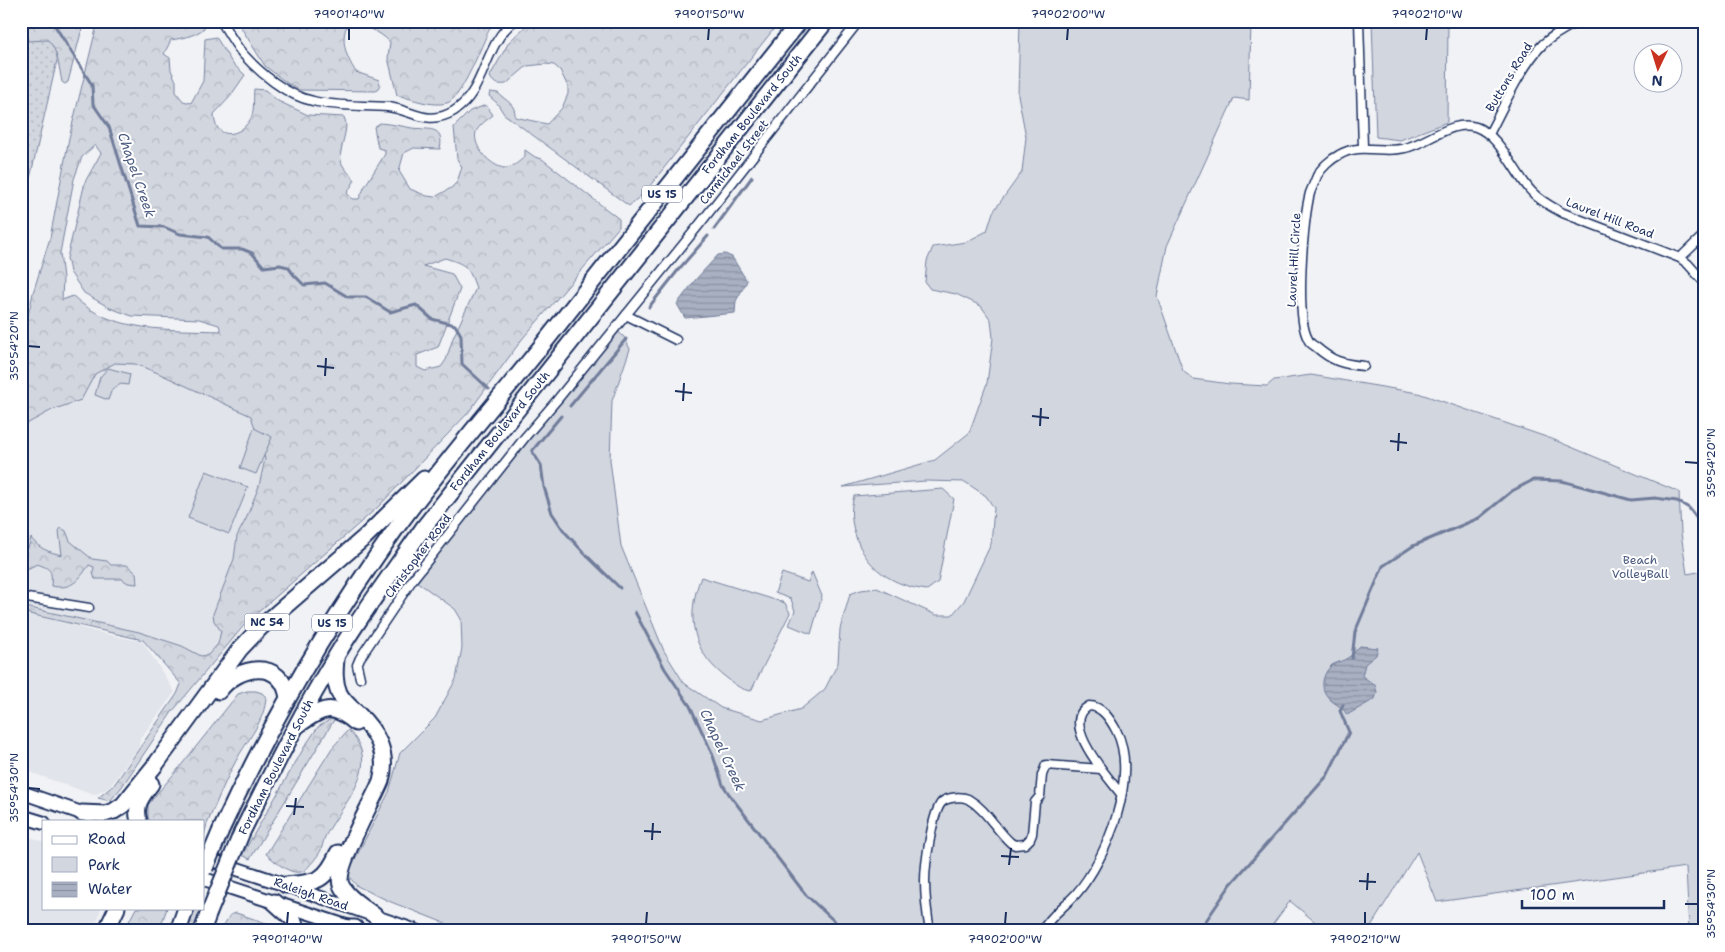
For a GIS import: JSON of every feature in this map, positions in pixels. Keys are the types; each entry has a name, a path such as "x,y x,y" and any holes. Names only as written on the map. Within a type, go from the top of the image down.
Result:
{"highway":[{"name":"Fordham Boulevard South","path":"205,867 258,752 288,698 334,619 398,526 800,21"},
{"name":"Fordham Boulevard South","path":"202,931 242,832 294,728 337,654 368,606 424,527 463,477 826,21"},
{"name":"NC 54","path":"82,814 105,814 123,805 156,764 245,643 261,626 365,537 470,434"},
{"path":"337,654 335,675 339,693 372,728 379,740 383,754 384,766 381,781 344,859 340,875 341,884 347,893 375,916"},
{"path":"139,820 136,813 140,800 225,682 238,673 250,670 272,672 286,688 288,698"},
{"path":"286,886 315,881 330,870 370,785 375,764 374,750 368,736 359,726 338,711 323,710 294,728"},
{"path":"274,902 293,919 298,931"},
{"path":"106,931 116,910"},
{"path":"113,931 123,910"},
{"path":"178,931 185,910"},
{"path":"325,931 339,928 359,929"}],"main road":[{"name":"NC 54","path":"21,792 82,814"},
{"path":"82,814 98,820"},
{"path":"21,816 42,823"},
{"name":"Raleigh Road","path":"205,869 286,886 418,931"},
{"name":"Raleigh Road","path":"205,869 274,902 359,929"}],"street":[{"path":"221,21 242,53 279,87 312,101 391,108 429,118 439,117 454,111 466,101 478,83 492,48 504,29 514,21"},
{"name":"Carmichael Street","path":"626,314 699,225 859,21"},
{"path":"1360,21 1363,147 1392,150 1406,148 1463,125 1476,127 1489,134"},
{"name":"Buttons Road","path":"1489,134 1513,88 1542,45 1558,32 1579,21"},
{"name":"Laurel Hill Road","path":"1489,134 1533,194 1563,212 1680,258 1704,282"},
{"name":"Laurel Hill Circle","path":"1363,147 1340,154 1318,174 1310,193 1304,234 1301,285 1303,328 1308,341 1328,358 1348,364 1364,366"},
{"path":"1680,258 1704,235"},
{"path":"626,314 676,340"},
{"name":"Christopher Road","path":"360,678 357,665 360,658 413,579 526,436 626,314"},
{"path":"21,596 89,608"},
{"path":"1042,931 1047,922 1076,894 1098,862 1114,821 1121,794 1124,758 1120,738 1102,711 1094,706 1088,706 1081,713 1079,720 1080,729 1090,754 1121,794"},
{"path":"930,931 925,880 934,819 942,802 958,798 968,800 984,813 1011,844 1025,844 1032,834 1036,802 1040,796 1042,775 1046,765 1101,770"}],"shaded area":[{"path":"110,337 295,421 224,642 203,667 132,632 21,609 21,402"},
{"path":"21,611 97,632 143,642 175,692 140,739 139,747 109,788 94,795 21,769"},
{"path":"21,834 42,841 42,910 100,910 95,931 21,931"}],"green space":[{"path":"21,21 66,21 21,218"},
{"path":"28,21 84,21 68,82 65,84 62,82 56,54 48,40 28,41 26,33"},
{"path":"98,21 205,21 207,24 201,31 171,40 164,54 170,58 171,70 176,81 176,92 183,101 191,103 203,81 205,39 216,37 232,63 245,75 229,98 214,114 218,128 228,134 239,131 245,126 253,113 254,89 265,90 278,101 308,115 344,117 346,128 341,158 343,166 355,180 347,193 352,199 359,199 385,154 385,150 378,148 374,127 380,123 429,129 438,132 441,141 440,149 414,148 404,153 399,171 410,189 427,196 435,197 451,188 457,182 462,167 457,159 454,127 470,111 486,105 493,115 479,127 476,132 476,138 477,144 488,160 504,168 510,167 525,157 525,150 535,157 542,159 619,219 619,227 523,338 468,413 378,507 246,623 172,712 121,788 110,801 98,798 114,785 177,694 181,684 143,640 21,612 21,606 139,632 182,646 201,656 208,655 218,644 221,631 214,621 213,614 234,559 237,536 259,486 265,459 251,416 135,364 115,363 95,374 81,400 52,410 21,427 21,347 33,293 50,238 69,138","holes":["95,145 101,153 85,182 67,258 70,272 84,293 110,308 132,316 199,319 219,325 221,331 143,327 106,317 89,308 73,296 62,300 63,278 60,253 74,179 82,157","445,258 466,267 476,288 453,338 446,360 441,367 425,371 417,367 417,355 438,347 460,289 452,274 423,266"]},
{"path":"237,21 497,21 490,28 459,92 447,103 435,104 397,95 388,58 390,42 371,29 360,25 348,24 345,30 344,42 347,55 356,72 379,80 380,85 376,91 299,90 265,66"},
{"path":"531,21 780,21 645,192 629,206 504,114 497,103 489,96 490,92 498,93 510,103 514,109 515,117 547,124 562,108 568,94 568,87 560,70 554,65 527,66 506,84 499,84 491,79 490,76 509,42"},
{"name":"Beach VolleyBall","path":"1020,21 1251,21 1249,100 1234,98 1167,246 1157,296 1183,371 1193,379 1267,386 1274,380 1311,375 1418,393 1552,439 1679,492 1681,533 1687,574 1704,571 1704,931 1689,931 1686,867 1437,902 1417,852 1368,931 1326,931 1290,901 1268,931 465,931 391,902 357,886 350,878 349,871 389,792 400,753 435,718 456,679 462,648 461,619 455,609 413,579 615,329 624,337 630,349 612,401 610,460 621,546 664,651 684,683 721,708 762,720 801,709 825,689 838,663 840,629 850,594 861,590 877,588 936,615 952,615 964,601 991,544 994,508 986,496 965,482 926,481 843,487 935,460 969,433 987,383 993,338 991,320 981,306 956,294 930,289 925,282 927,261 933,247 966,242 987,231 993,212 1022,172 1026,137 1018,95"},
{"path":"1372,21 1448,21 1447,122 1400,140 1376,137"},
{"path":"108,368 130,374 128,385 121,384 112,389 108,400 95,395 100,377"},
{"path":"254,428 272,437 256,474 240,468"},
{"path":"206,471 248,487 229,534 188,518"},
{"path":"943,489 954,499 938,582 927,590 915,588 892,579 873,566 866,557 855,534 851,515 854,496"},
{"path":"61,528 66,531 70,541 92,559 107,561 111,565 127,565 136,573 137,584 128,583 122,579 95,579 94,567 89,565 78,580 64,587 51,586 50,571 42,566 37,564 25,570 26,555 31,538 45,550 62,555 59,531"},
{"path":"812,572 822,596 811,634 789,625 795,611 791,599 775,593 782,573 808,582"},
{"path":"701,577 785,603 790,613 751,691 736,685 716,669 706,658 699,646 693,620 693,606"},
{"path":"247,691 262,693 266,697 265,705 256,728 230,773 205,831 205,820 149,820 148,805 238,694"},
{"path":"331,719 334,720 250,859 242,855 305,746 318,727"},
{"path":"348,730 359,744 363,758 356,786 331,826 316,858 304,871 294,872 289,870 266,854 332,748"},
{"path":"135,910 166,910 159,931 124,931"},
{"path":"193,910 202,910 195,931 185,931"},
{"path":"236,913 281,928 283,931 220,931 230,915"}],"water":[{"path":"725,254 732,257 747,281 736,301 735,313 685,318 677,304 718,255"},
{"path":"1360,646 1378,648 1376,655 1365,664 1362,676 1375,685 1377,692 1375,699 1347,715 1342,708 1327,697 1323,682 1325,675 1332,665 1347,658"}],"waterway":[{"name":"Chapel Creek","path":"52,21 92,85 93,104 109,127 140,226 164,227 180,234 208,237 221,249 242,249 252,253 264,267 280,265 288,267 304,285 325,283 348,297 366,297 390,312 416,305 432,319 455,325 461,335 462,364 489,389"},
{"path":"714,229 752,177"},
{"path":"649,307 708,236"},
{"path":"570,406 626,339"},
{"name":"Chapel Creek","path":"561,416 532,451 541,465 544,487 552,513 564,531 620,588"},
{"path":"1352,658 1355,632 1383,566 1413,546 1479,518 1512,491 1533,480 1562,481 1631,500 1655,498 1677,501 1689,508 1701,524 1704,536"},
{"name":"Chapel Creek","path":"635,612 665,669 690,706 712,753 723,785 806,895 845,931"},
{"path":"1199,931 1231,884 1327,776 1349,732 1340,711 1343,705"}]}
